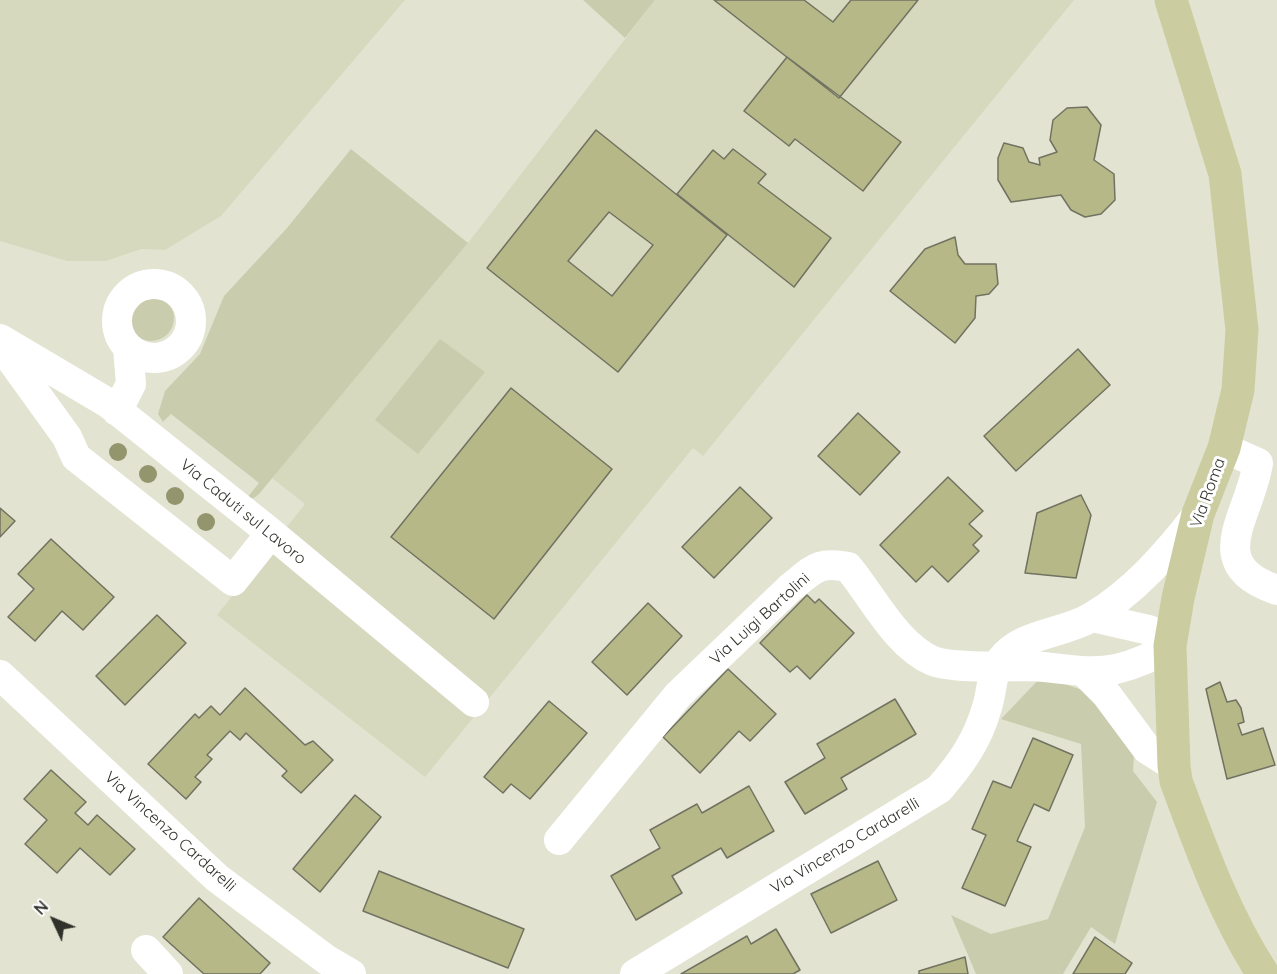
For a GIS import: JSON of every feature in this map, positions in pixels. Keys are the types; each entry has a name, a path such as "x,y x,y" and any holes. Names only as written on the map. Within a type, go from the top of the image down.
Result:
{"main road":[{"name":"Via Roma","path":"1171,0 1208,114 1224,174 1242,330 1238,390 1224,448 1198,514 1178,598 1170,646 1174,766 1176,781 1211,874 1240,939 1263,974"}],"street":[{"name":"Via Caduti sul Lavoro","path":"0,339 117,411 271,533 474,702"},
{"path":"0,344 67,437 76,457 233,581 271,533"},
{"path":"117,411 131,384 128,348"},
{"path":"1224,448 1268,465 1236,534 1237,560 1245,576 1257,584 1277,590"},
{"path":"996,667 1001,659 1020,643 1074,626 1092,617 1130,588 1165,555 1198,514"},
{"name":"Via Luigi Bartolini","path":"559,840 678,694 791,587 810,572 828,563 848,567 904,640 934,661 996,667 1058,668 1085,673 1146,661 1170,646"},
{"path":"1092,617 1149,630 1170,646"},
{"name":"Via Vincenzo Cardarelli","path":"635,974 939,789 963,762 976,738 987,708 996,667"},
{"path":"1085,673 1107,695 1147,749 1174,766"},
{"name":"Via Vincenzo Cardarelli","path":"0,675 217,878 327,960 351,974"},
{"path":"146,950 168,974"}],"shaded area":[{"path":"0,0 405,0 221,216 165,250 141,249 106,261 67,261 0,241"},
{"path":"583,0 655,0 625,38"},
{"path":"655,0 1074,0 703,456 693,448 425,777 217,615 305,504 272,478 468,243"},
{"path":"351,149 468,243 259,494 254,498 247,498 259,483 171,414 163,422 158,414 165,391 200,354 224,296 287,228"},
{"path":"151,295 160,296 168,301 173,309 173,327 168,335 160,340 151,341 142,340 134,335 129,327 128,318 129,309 134,301 142,296"},
{"path":"440,339 485,372 418,454 375,420"},
{"path":"1042,676 1085,691 1134,756 1133,771 1157,802 1115,944 1091,927 1063,974 976,974 951,915 991,934 1048,919 1085,827 1081,744 1001,719"}],"building":[{"path":"714,0 804,0 833,22 851,0 918,0 839,98"},
{"path":"787,57 901,142 863,191 795,139 789,146 744,111"},
{"path":"1087,107 1101,125 1094,160 1114,174 1115,200 1101,214 1085,217 1071,210 1061,195 1011,202 998,180 998,158 1004,143 1023,148 1029,162 1040,165 1039,158 1057,152 1050,140 1053,120 1067,108"},
{"path":"596,130 727,235 618,372 487,268","holes":["609,212 653,245 612,296 568,261"]},
{"path":"733,149 766,174 758,183 831,238 794,287 677,194 713,150 724,159"},
{"path":"955,237 958,255 965,264 996,264 998,284 989,294 976,296 975,318 955,343 890,291 925,249"},
{"path":"1078,349 1110,385 1016,471 984,436"},
{"path":"511,388 612,469 494,619 391,537"},
{"path":"858,413 900,452 860,495 818,456"},
{"path":"948,477 983,511 969,524 982,536 973,545 979,551 948,582 932,566 916,582 880,545"},
{"path":"740,487 772,518 714,578 682,547"},
{"path":"1081,495 1091,515 1076,578 1025,573 1037,513"},
{"path":"0,508 15,521 0,537"},
{"path":"51,539 114,597 83,630 62,611 35,641 8,617 34,589 18,574"},
{"path":"807,595 815,603 819,599 854,633 810,679 797,666 790,672 760,643"},
{"path":"648,603 682,636 627,695 592,662"},
{"path":"157,615 186,643 125,705 96,676"},
{"path":"728,669 776,714 750,741 739,731 700,773 663,737"},
{"path":"1220,682 1227,702 1236,700 1241,708 1244,722 1238,724 1242,735 1263,728 1275,765 1227,779 1206,689"},
{"path":"245,688 305,745 313,741 333,760 301,793 282,776 287,771 246,733 240,740 230,731 207,755 212,759 195,777 201,782 186,799 148,764 195,714 199,718 211,706 220,715"},
{"path":"895,699 916,734 841,778 847,789 805,814 785,782 825,758 817,744"},
{"path":"549,701 587,733 530,799 511,784 503,793 484,777"},
{"path":"1033,738 1073,755 1049,811 1034,804 1017,841 1031,847 1005,906 962,888 986,835 972,829 993,781 1011,788"},
{"path":"51,770 86,802 75,813 88,825 97,815 135,849 110,875 80,848 57,873 25,844 47,820 24,799"},
{"path":"749,786 774,831 727,858 721,848 672,876 682,893 636,920 611,876 660,848 650,830 697,804 702,813"},
{"path":"355,795 381,817 320,892 293,869"},
{"path":"878,861 897,900 831,933 811,894"},
{"path":"379,871 524,929 508,968 363,911"},
{"path":"199,898 270,963 260,974 204,974 163,937"},
{"path":"776,929 800,970 793,974 681,974 747,936 751,944"},
{"path":"1095,937 1132,963 1125,974 1073,974"},
{"path":"965,957 968,974 919,974 919,971"}]}
